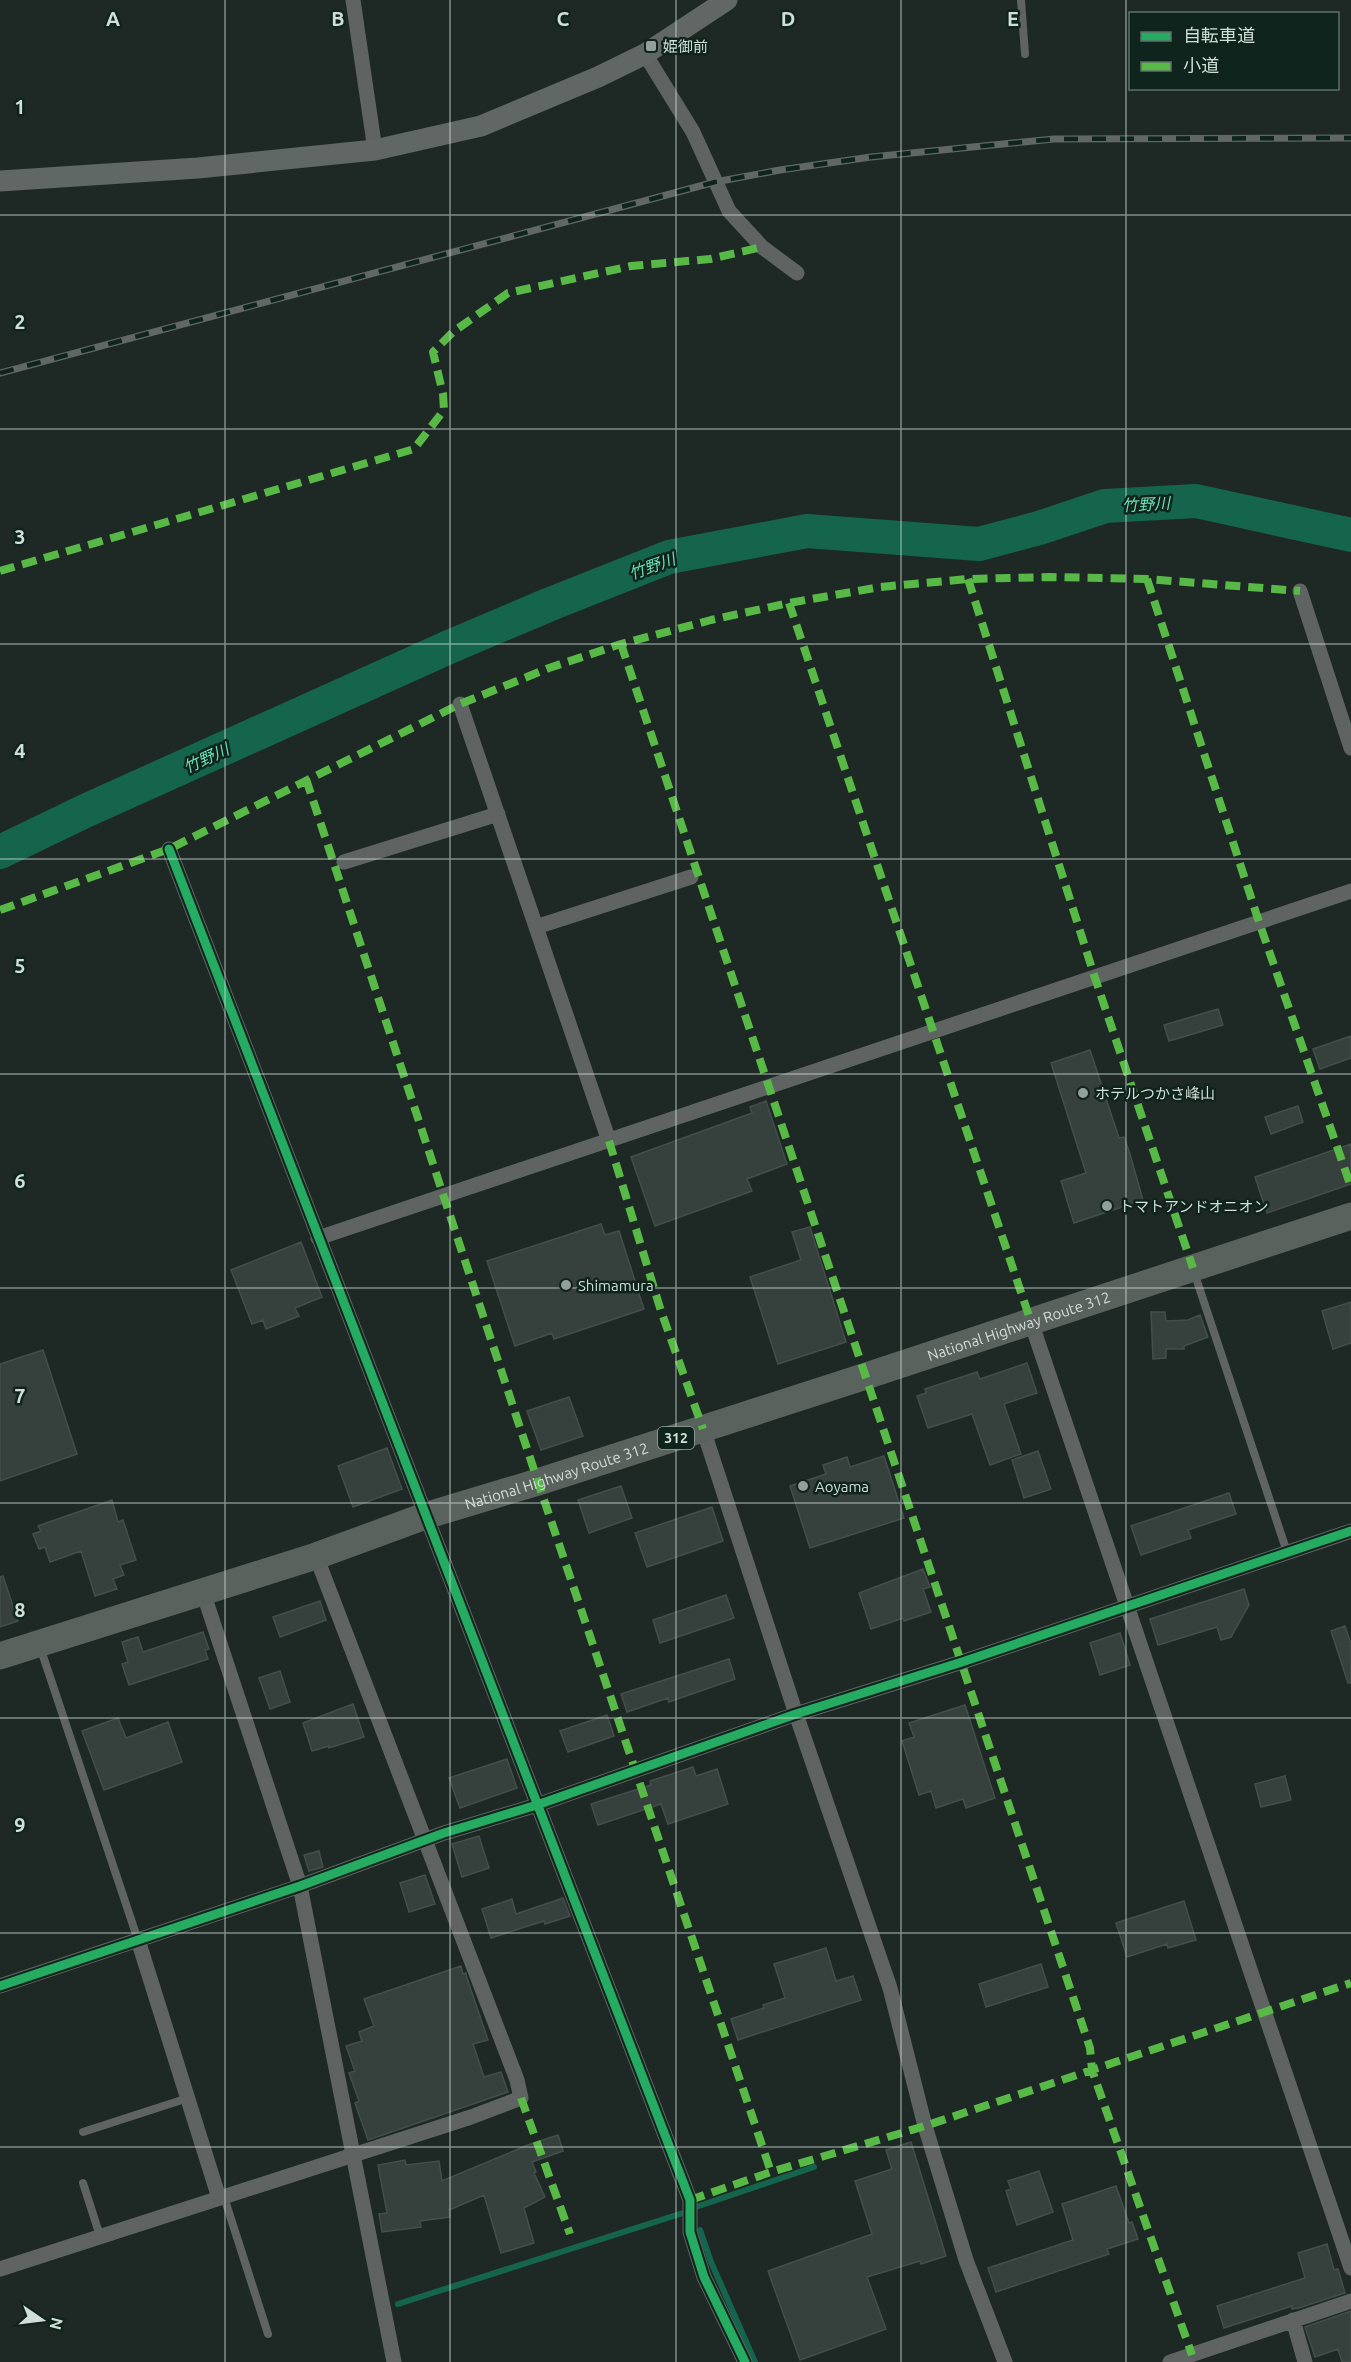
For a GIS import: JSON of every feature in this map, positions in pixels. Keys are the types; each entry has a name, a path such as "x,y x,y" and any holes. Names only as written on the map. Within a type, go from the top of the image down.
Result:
{"highway":[{"name":"National Highway Route 312","path":"0,1656 316,1556 425,1516 703,1429 1351,1216"}],"street":[{"path":"352,0 375,150"},
{"path":"0,181 219,166 375,150 481,126 598,77 645,54 728,0"},
{"path":"645,54 693,132 729,211 762,247 796,273"},
{"path":"1300,591 1351,748"},
{"path":"460,704 609,1141"},
{"path":"344,862 498,814"},
{"path":"169,849 690,2200 690,2232 704,2277 745,2362"},
{"path":"536,927 691,877"},
{"path":"318,1238 1351,891"},
{"path":"1031,1322 1125,1606 1266,2012 1351,2268"},
{"path":"703,1429 796,1714 890,1988 925,2126 966,2260 1005,2362"},
{"path":"0,1986 300,1886 426,1840 537,1805 796,1714 962,1662 1351,1531"},
{"path":"0,2269 521,2098 517,2080 316,1556"},
{"path":"203,1592 300,1886 394,2362"},
{"path":"138,1940 221,2197"},
{"path":"1170,2362 1351,2301"},
{"path":"1293,2320 1305,2362"}],"lane":[{"path":"1021,0 1026,54"},
{"path":"1193,1268 1287,1552"},
{"path":"38,1643 138,1940"},
{"path":"83,2132 188,2098"},
{"path":"83,2182 100,2236"},
{"path":"221,2197 268,2334"}],"building":[{"path":"1218,1009 1223,1025 1169,1041 1164,1025"},
{"path":"1351,1036 1351,1058 1320,1069 1313,1049"},
{"path":"1090,1050 1119,1138 1124,1137 1143,1200 1074,1223 1061,1181 1086,1173 1051,1063"},
{"path":"766,1101 787,1164 747,1179 752,1191 655,1226 631,1157 752,1113 750,1107"},
{"path":"1298,1106 1303,1122 1271,1134 1265,1117"},
{"path":"1351,1144 1351,1184 1267,1213 1255,1177"},
{"name":"Shimamura","path":"601,1224 605,1235 619,1231 644,1309 554,1339 552,1333 515,1346 487,1261"},
{"path":"810,1227 846,1342 778,1364 750,1277 801,1260 792,1232"},
{"path":"301,1242 322,1297 295,1308 299,1316 266,1329 263,1320 252,1324 231,1270"},
{"path":"1351,1302 1351,1343 1333,1349 1322,1311"},
{"path":"1151,1312 1165,1312 1166,1321 1188,1320 1200,1315 1208,1337 1184,1346 1184,1349 1166,1349 1166,1358 1153,1359"},
{"path":"43,1350 77,1454 0,1481 0,1364"},
{"path":"1027,1363 1037,1393 1004,1404 1021,1454 990,1465 972,1414 928,1428 917,1396 926,1393 925,1389 977,1372 980,1379"},
{"path":"569,1397 583,1436 541,1450 527,1411"},
{"path":"387,1448 402,1489 353,1507 338,1466"},
{"path":"1038,1451 1051,1489 1024,1498 1012,1460"},
{"path":"884,1456 904,1518 810,1548 790,1486 826,1474 823,1465 847,1457 850,1467"},
{"path":"621,1486 632,1518 589,1533 578,1500"},
{"path":"1229,1493 1236,1514 1188,1530 1191,1538 1141,1555 1131,1526"},
{"path":"112,1500 118,1522 123,1520 136,1560 120,1565 124,1575 113,1579 117,1589 95,1596 81,1551 50,1562 45,1547 39,1549 33,1534 41,1531 38,1526"},
{"path":"712,1507 723,1541 647,1567 635,1533"},
{"path":"923,1569 930,1587 923,1589 931,1612 904,1621 903,1618 871,1629 859,1593"},
{"path":"3,1576 18,1621 0,1627 0,1577"},
{"path":"1244,1589 1249,1605 1231,1637 1221,1640 1217,1627 1158,1645 1150,1619"},
{"path":"726,1595 734,1618 660,1643 653,1620"},
{"path":"320,1601 326,1620 280,1637 273,1617"},
{"path":"1345,1626 1351,1644 1351,1683 1348,1683 1331,1631"},
{"path":"203,1632 209,1649 205,1650 208,1659 129,1685 122,1664 128,1662 122,1642 138,1637 143,1652"},
{"path":"1120,1633 1130,1665 1100,1675 1090,1643"},
{"path":"729,1659 735,1679 669,1702 668,1698 627,1712 621,1694"},
{"path":"280,1671 290,1702 270,1709 259,1678"},
{"path":"353,1704 364,1737 312,1751 303,1723"},
{"path":"965,1705 995,1798 966,1808 963,1799 936,1808 931,1791 919,1795 902,1741 914,1737 909,1723"},
{"path":"607,1715 614,1736 568,1752 560,1731"},
{"path":"118,1718 126,1738 168,1722 182,1762 104,1790 82,1731"},
{"path":"507,1759 517,1788 460,1808 449,1778"},
{"path":"693,1767 696,1776 717,1769 728,1804 668,1824 661,1804 598,1825 591,1804 651,1785 650,1781"},
{"path":"1285,1776 1291,1800 1261,1807 1255,1784"},
{"path":"479,1836 489,1868 462,1877 452,1844"},
{"path":"319,1851 323,1867 309,1871 304,1855"},
{"path":"425,1875 435,1904 409,1912 400,1883"},
{"path":"563,1898 570,1916 545,1924 544,1921 491,1938 482,1909 512,1899 516,1914"},
{"path":"1184,1901 1196,1940 1168,1948 1167,1944 1127,1957 1116,1923"},
{"path":"826,1948 836,1981 853,1976 861,2000 738,2040 731,2019 785,1998 774,1964"},
{"path":"1041,1964 1048,1987 986,2007 979,1984"},
{"path":"461,1966 463,1974 466,1973 488,2040 473,2044 484,2077 501,2072 508,2092 368,2140 355,2103 359,2101 349,2073 355,2071 346,2046 362,2041 359,2032 374,2026 364,1999"},
{"path":"558,2135 563,2151 532,2162 536,2172 534,2173 545,2197 524,2208 534,2243 501,2253 484,2195 449,2210 450,2217 420,2221 421,2227 382,2232 379,2214 387,2213 378,2165 405,2160 406,2165 439,2161 442,2181"},
{"path":"911,2142 946,2256 921,2264 920,2261 867,2277 886,2329 800,2360 768,2271 872,2234 855,2181 892,2169 886,2150"},
{"path":"1039,2171 1053,2212 1017,2225 1006,2191 1011,2189 1008,2181"},
{"path":"1116,2186 1129,2223 1132,2222 1138,2239 1107,2249 1109,2254 996,2292 988,2268 1073,2240 1062,2204"},
{"path":"1327,2244 1334,2270 1338,2269 1345,2293 1299,2308 1292,2309 1292,2306 1224,2328 1217,2306 1305,2278 1298,2253"},
{"path":"1351,2311 1351,2362 1342,2362 1338,2349 1315,2357 1305,2327"}],"waterway":[{"name":"竹野川","path":"0,852 85,811 449,647 669,557 807,531 979,544 1039,528 1105,506 1196,501 1351,535"},
{"path":"696,2207 814,2167"},
{"path":"398,2304 683,2213"},
{"path":"700,2230 711,2262 755,2362"}],"railway":[{"path":"0,373 715,182 780,170 871,157 1054,139 1351,138"}],"marked path":[{"path":"0,571 414,449 444,410 443,394 433,352 453,332 508,293 631,266 710,259 762,247"},
{"path":"0,910 169,849 460,704 549,668 621,644 711,620 880,587 968,579 1050,577 1147,579 1300,591"},
{"path":"968,579 1095,978 1193,1268"},
{"path":"1147,579 1259,922 1351,1187"},
{"path":"789,603 1031,1322"},
{"path":"621,644 1090,2048 1092,2070 1192,2355"},
{"path":"306,779 538,1482 771,2172"},
{"path":"609,1141 661,1311 703,1429"},
{"path":"690,2200 771,2172 925,2126 1351,1983"},
{"path":"521,2098 570,2234"}],"cycle path":[{"path":"169,849 690,2200 690,2232 704,2277 745,2362"},
{"path":"0,1986 300,1886 444,1833 537,1805 796,1714 962,1662 1351,1531"}],"place":[{"name":"姫御前","path":"651,46"},
{"name":"ホテルつかさ峰山","path":"1083,1093"},
{"name":"トマトアンドオニオン","path":"1107,1206"},
{"name":"Shimamura","path":"566,1285"},
{"name":"Aoyama","path":"803,1486"}]}
